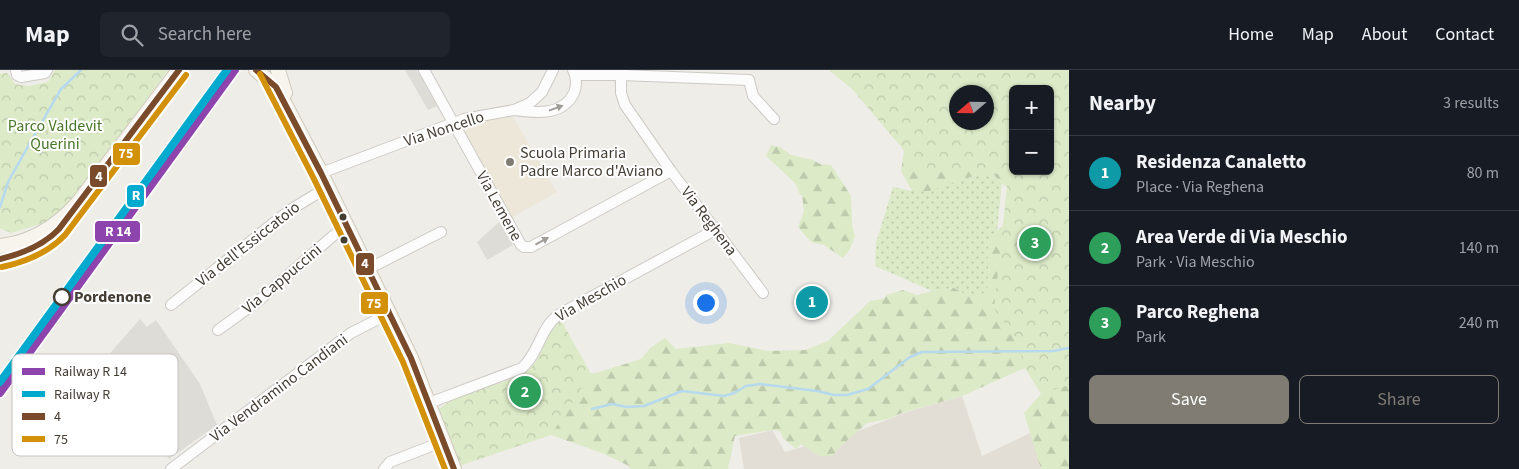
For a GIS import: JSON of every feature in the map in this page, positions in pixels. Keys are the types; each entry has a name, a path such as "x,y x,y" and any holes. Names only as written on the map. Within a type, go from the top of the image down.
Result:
{"main road":[{"path":"0,246 29,241 46,232 68,214 179,70"},
{"path":"256,70 276,87 328,187 411,358 454,469"},
{"path":"278,70 301,133"}],"street":[{"path":"16,70 17,75 21,78 45,73 47,70"},
{"path":"268,70 276,87"},
{"name":"Via Lemene","path":"424,70 521,246 531,247 671,171"},
{"name":"Via Noncello","path":"321,173 453,122 475,116 514,110 530,103 542,92 553,70"},
{"path":"514,110 538,112 555,110 562,107 571,98 575,90 577,82 574,72 622,72 749,80 753,96 774,119"},
{"name":"Via Reghena","path":"622,72 621,93 625,105 671,171 763,293"},
{"name":"Via dell'Essiccatoio","path":"171,305 290,210 328,187"},
{"name":"Via Cappuccini","path":"218,330 257,302 334,235 348,228"},
{"name":"Via Meschio","path":"429,403 522,368 532,358 548,324 558,315 715,230"},
{"path":"368,269 441,232"},
{"name":"Via Vendramino Candiani","path":"171,469 345,338 361,327 390,313"},
{"path":"384,469 390,462 444,441"}],"shaded area":[{"path":"405,70 417,70 437,106 428,110"},
{"name":"Scuola Primaria Padre Marco d'Aviano","path":"513,117 557,192 511,218 463,131 464,126 467,124"},
{"path":"499,222 513,245 487,260 477,242"},
{"path":"140,319 147,327 156,320 200,384 217,425 178,453 178,354 109,354"},
{"path":"962,396 982,456 1030,433 1045,469 744,469 739,438 772,430 785,452 858,431 910,411"}],"green space":[{"name":"Parco Valdevit Querini","path":"55,70 168,70 66,210 47,222 11,233 0,228 0,74 7,73 15,84 29,86 48,82"},
{"path":"829,70 996,70 1006,101 1009,104 1009,129 1000,146 1009,158 1009,175 1022,175 1036,191 1039,202 1027,250 1011,282 1013,301 1007,325 1016,338 1025,368 962,396 902,413 888,419 867,423 832,456 819,456 801,444 796,449 783,438 780,431 772,430 735,436 728,469 630,469 629,466 602,453 551,435 556,426 543,421 541,406 548,360 571,355 583,374 596,373 641,359 650,348 665,338 676,349 729,343 768,351 805,350 828,341 870,301 883,299 887,295 903,290 917,295 954,288 972,298 987,292 989,238 1019,211 1018,199 991,172 966,178 929,191 912,191 901,171 904,151 895,133 865,96 853,90"},
{"path":"840,70 1069,70 1069,385 1041,394 1025,368 1016,338 994,309 1008,177 970,166 925,175 846,82"},
{"path":"771,145 780,147 791,155 813,160 820,164 831,165 851,196 852,225 855,236 850,249 843,258 824,245 811,242 798,227 804,211 802,195 800,195 796,184 766,156"},
{"path":"991,172 1002,183 997,231 989,238 987,292 972,298 954,288 932,291 875,266 876,243 893,187 912,191"},
{"path":"560,318 591,374 551,435 456,467 436,411 456,398 502,383 528,370 537,360 551,330"},
{"path":"1069,380 1069,469 1041,469 1024,413 1041,394"}],"waterway":[{"path":"0,207 8,182 61,89 81,70"},
{"path":"592,409 612,404 627,407 644,406 682,391 724,396 746,386 760,384 834,395 847,395 868,389 910,357 922,352 1053,351 1069,348"}],"transit line":[{"name":"4","path":"0,259 32,248 46,240 59,229 179,70"},
{"path":"28,354 235,70"},
{"name":"4","path":"256,70 276,87 321,173 411,358 454,469"},
{"name":"75","path":"260,74 313,177 403,362 445,469"},
{"name":"75","path":"2,267 36,255 52,246 65,235 186,75"},
{"path":"0,393 12,377"}],"rail line":[{"name":"R","path":"20,354 227,70"},
{"name":"R","path":"0,382 12,366"}],"place":[{"name":"Scuola Primaria Padre Marco d'Aviano","path":"510,162"},
{"name":"Parco Reghena","path":"1035,243"},
{"name":"Pordenone","path":"62,297"},
{"name":"Residenza Canaletto","path":"812,302"},
{"name":"Area Verde di Via Meschio","path":"525,392"}]}
